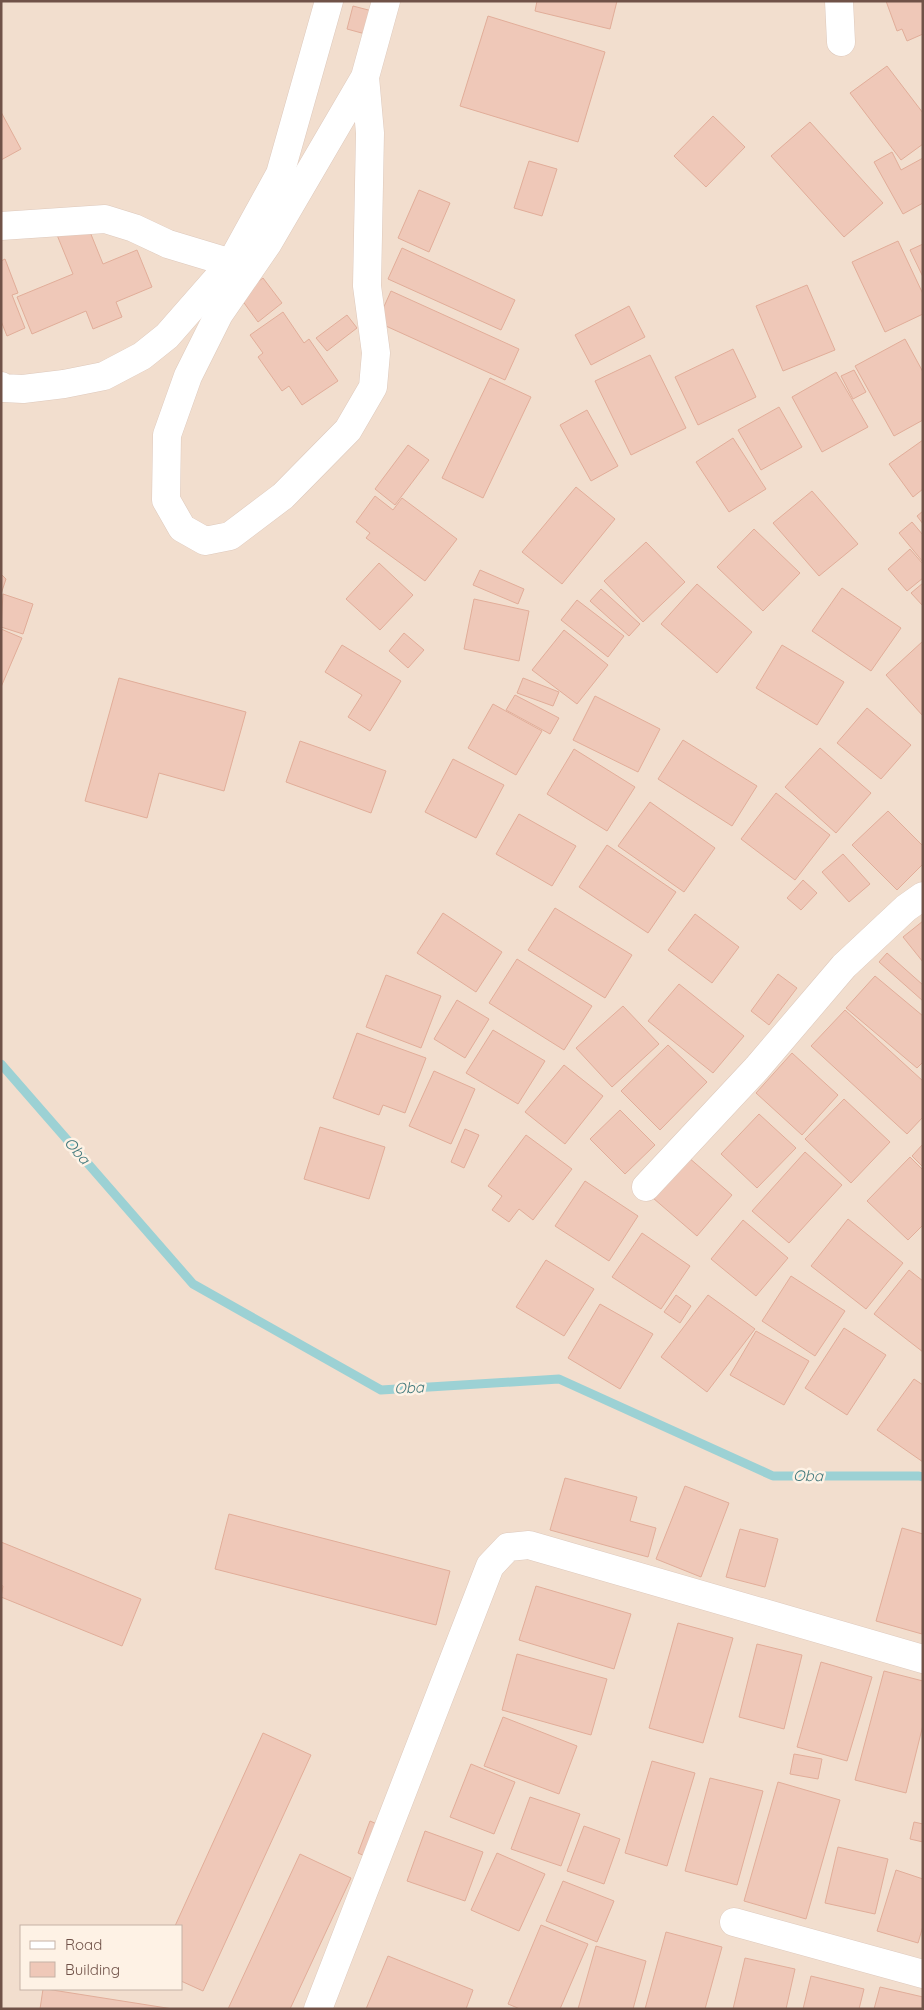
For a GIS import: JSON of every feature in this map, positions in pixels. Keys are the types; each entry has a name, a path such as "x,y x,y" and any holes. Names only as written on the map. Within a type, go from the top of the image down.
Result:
{"street":[{"path":"1,386 3,388 23,389 64,384 104,376 142,356 167,336 230,263 280,174 329,1"},
{"path":"365,77 370,133 367,286 376,353 373,387 348,430 283,496 230,536 206,541 182,528 166,500 167,435 188,376 220,314 268,243 365,77 386,1"},
{"path":"840,1 841,42"},
{"path":"1,226 105,219 134,228 168,244 230,263"},
{"path":"646,1187 757,1068 844,966 906,908 923,896"},
{"path":"318,2009 490,1566 508,1548 530,1545 923,1660"},
{"path":"734,1922 923,1974"}],"shaded area":[{"path":"1,1 923,1 923,2009 1,2009"}],"building":[{"path":"537,1 617,1 610,29 535,11"},
{"path":"886,1 923,1 923,34 907,41 902,29 897,31"},
{"path":"353,6 376,12 369,35 347,29"},
{"path":"488,16 605,52 578,142 460,106"},
{"path":"887,66 923,113 923,144 901,160 850,93"},
{"path":"1,112 21,149 1,160"},
{"path":"713,116 745,147 706,187 674,156"},
{"path":"810,122 883,203 844,237 771,156"},
{"path":"892,152 901,170 923,158 923,203 903,214 874,162"},
{"path":"529,161 557,169 542,216 514,208"},
{"path":"419,190 450,203 429,252 398,238"},
{"path":"86,222 103,264 137,250 152,287 116,302 122,317 93,329 86,311 32,334 17,297 73,274 57,235"},
{"path":"898,241 923,294 923,314 885,332 852,262"},
{"path":"923,244 923,277 910,250"},
{"path":"402,248 515,300 501,330 388,279"},
{"path":"5,259 18,293 12,295 25,328 7,336 1,321 1,261"},
{"path":"263,278 282,303 258,322 239,296"},
{"path":"807,285 835,350 783,371 756,306"},
{"path":"391,291 519,349 505,380 377,322"},
{"path":"629,306 645,337 591,365 575,335"},
{"path":"283,312 304,343 309,339 338,381 302,405 289,386 282,391 258,357 263,353 250,335"},
{"path":"347,315 357,328 327,351 316,338"},
{"path":"905,339 923,372 923,420 894,436 855,366"},
{"path":"733,349 756,397 698,425 675,377"},
{"path":"650,355 686,428 631,455 595,381"},
{"path":"854,370 866,392 853,399 841,376"},
{"path":"836,372 868,427 822,452 792,397"},
{"path":"490,378 531,397 483,498 442,478"},
{"path":"779,407 802,447 761,470 738,430"},
{"path":"587,410 618,466 591,481 560,425"},
{"path":"733,438 766,489 729,512 696,462"},
{"path":"923,440 923,489 913,497 889,464"},
{"path":"408,445 429,460 395,505 375,489"},
{"path":"576,487 615,519 562,584 522,552"},
{"path":"812,491 858,544 819,576 773,523"},
{"path":"375,496 393,510 402,498 457,539 425,581 366,538 370,533 356,522"},
{"path":"923,511 923,524 917,516"},
{"path":"912,522 923,535 923,562 899,533"},
{"path":"754,529 800,573 763,611 717,567"},
{"path":"646,542 685,582 643,622 604,581"},
{"path":"910,549 923,564 923,578 907,591 888,569"},
{"path":"379,563 413,595 380,630 346,599"},
{"path":"480,570 524,589 518,604 473,585"},
{"path":"1,574 6,579 1,594"},
{"path":"923,583 923,606 911,593"},
{"path":"697,584 752,632 717,673 661,624"},
{"path":"842,588 901,628 871,671 812,631"},
{"path":"601,589 640,624 629,636 590,601"},
{"path":"3,594 33,604 23,634 1,627"},
{"path":"474,599 529,611 519,661 464,649"},
{"path":"577,600 624,636 608,657 561,620"},
{"path":"1,629 22,638 1,687"},
{"path":"564,630 608,665 577,704 532,670"},
{"path":"404,633 424,650 408,668 389,651"},
{"path":"923,641 923,716 886,675"},
{"path":"342,645 401,681 370,731 348,717 362,695 325,672"},
{"path":"782,645 844,682 817,725 756,688"},
{"path":"119,678 246,712 224,791 159,773 147,818 85,801"},
{"path":"523,678 559,692 553,706 517,693"},
{"path":"515,695 559,718 550,734 506,710"},
{"path":"595,696 660,729 638,772 573,740"},
{"path":"493,704 542,731 516,775 468,748"},
{"path":"867,708 911,745 881,779 837,743"},
{"path":"683,740 757,786 732,826 658,779"},
{"path":"300,741 386,771 371,813 286,782"},
{"path":"820,748 871,793 836,833 785,787"},
{"path":"574,749 635,787 607,831 547,794"},
{"path":"453,759 504,785 476,838 425,812"},
{"path":"776,793 830,835 795,880 741,839"},
{"path":"650,802 715,848 684,892 618,846"},
{"path":"888,811 923,846 923,864 897,890 852,845"},
{"path":"519,814 576,846 552,886 496,854"},
{"path":"607,845 676,892 648,933 579,887"},
{"path":"843,854 870,884 849,902 822,872"},
{"path":"803,880 817,893 801,910 787,898"},
{"path":"555,908 632,955 605,998 528,950"},
{"path":"443,913 502,952 476,992 417,953"},
{"path":"695,914 739,947 712,983 668,950"},
{"path":"923,921 923,962 903,937"},
{"path":"887,953 923,985 923,1001 879,962"},
{"path":"517,959 592,1006 564,1050 489,1003"},
{"path":"778,974 797,988 769,1025 751,1011"},
{"path":"386,975 441,996 421,1048 366,1027"},
{"path":"875,976 923,1016 923,1062 917,1068 846,1008"},
{"path":"679,984 744,1036 713,1073 648,1021"},
{"path":"457,1000 489,1019 465,1058 434,1039"},
{"path":"623,1006 659,1044 612,1087 576,1048"},
{"path":"845,1010 923,1081 923,1117 907,1134 811,1046"},
{"path":"493,1030 545,1061 518,1104 466,1073"},
{"path":"357,1033 426,1058 405,1113 383,1105 379,1115 333,1098"},
{"path":"668,1045 707,1082 660,1130 621,1091"},
{"path":"792,1053 838,1095 802,1135 756,1093"},
{"path":"564,1065 603,1096 565,1144 525,1112"},
{"path":"434,1071 475,1089 451,1144 409,1126"},
{"path":"844,1099 890,1142 851,1183 805,1139"},
{"path":"620,1110 655,1145 625,1174 590,1139"},
{"path":"759,1114 796,1148 757,1188 721,1154"},
{"path":"320,1127 385,1147 369,1199 304,1179"},
{"path":"465,1129 479,1135 464,1168 451,1162"},
{"path":"526,1135 572,1169 533,1220 519,1209 509,1222 492,1210 502,1196 488,1186"},
{"path":"923,1144 923,1167 912,1156"},
{"path":"805,1152 842,1185 789,1243 752,1211"},
{"path":"688,1157 732,1195 697,1236 653,1198"},
{"path":"910,1157 923,1170 923,1225 908,1240 867,1201"},
{"path":"585,1181 638,1216 609,1261 555,1226"},
{"path":"848,1219 903,1263 866,1309 811,1266"},
{"path":"743,1220 788,1258 756,1296 711,1259"},
{"path":"642,1233 690,1266 661,1309 612,1277"},
{"path":"546,1260 594,1289 564,1336 516,1307"},
{"path":"909,1270 923,1281 923,1352 874,1314"},
{"path":"791,1276 845,1311 815,1356 762,1321"},
{"path":"676,1295 691,1306 680,1323 664,1312"},
{"path":"708,1295 755,1329 707,1392 661,1357"},
{"path":"600,1304 653,1334 620,1389 568,1358"},
{"path":"844,1328 886,1355 847,1415 805,1388"},
{"path":"756,1331 809,1361 784,1405 730,1375"},
{"path":"914,1379 923,1385 923,1462 877,1430"},
{"path":"565,1478 637,1497 630,1521 656,1528 648,1557 550,1530"},
{"path":"685,1486 729,1503 701,1577 656,1559"},
{"path":"229,1514 450,1571 436,1625 215,1569"},
{"path":"902,1528 923,1534 922,1634 876,1621"},
{"path":"740,1529 778,1539 765,1587 726,1577"},
{"path":"1,1542 141,1599 122,1646 1,1597 3,1586 1,1585"},
{"path":"536,1586 631,1614 614,1669 519,1640"},
{"path":"678,1623 733,1638 703,1743 649,1728"},
{"path":"757,1644 802,1655 784,1729 739,1717"},
{"path":"517,1654 607,1679 591,1735 502,1710"},
{"path":"821,1662 872,1677 847,1761 797,1747"},
{"path":"884,1671 923,1681 923,1725 906,1793 855,1780"},
{"path":"503,1717 577,1746 559,1794 484,1766"},
{"path":"263,1733 311,1755 203,1991 182,1981 182,1925 175,1925"},
{"path":"794,1754 822,1759 818,1779 790,1774"},
{"path":"652,1761 695,1773 667,1866 625,1853"},
{"path":"471,1764 515,1782 494,1834 450,1817"},
{"path":"710,1778 763,1791 737,1885 685,1871"},
{"path":"778,1782 840,1800 806,1919 744,1901"},
{"path":"530,1797 580,1814 561,1866 511,1849"},
{"path":"370,1821 379,1825 367,1857 358,1853"},
{"path":"914,1822 923,1824 923,1842 910,1839"},
{"path":"584,1826 620,1839 604,1884 567,1871"},
{"path":"425,1831 483,1852 465,1901 407,1881"},
{"path":"838,1847 888,1859 875,1914 825,1903"},
{"path":"497,1853 545,1874 519,1931 471,1910"},
{"path":"300,1854 351,1878 290,2009 228,2009"},
{"path":"896,1870 923,1879 923,1926 918,1943 877,1931"},
{"path":"563,1881 614,1901 597,1942 546,1921"},
{"path":"541,1925 588,1944 560,2009 520,2009 508,2004"},
{"path":"666,1932 722,1947 705,2009 645,2009"},
{"path":"596,1946 646,1961 633,2009 578,2009"},
{"path":"388,1956 473,1990 466,2009 366,2009"},
{"path":"745,1958 795,1969 786,2009 733,2009"},
{"path":"811,1976 864,1989 859,2009 803,2009"},
{"path":"880,1987 923,1997 923,2009 874,2009"},
{"path":"43,1990 52,1990 173,2009 40,2009"}],"waterway":[{"name":"Oba","path":"1,1064 193,1284 381,1390 559,1379 773,1476 923,1477"}]}
